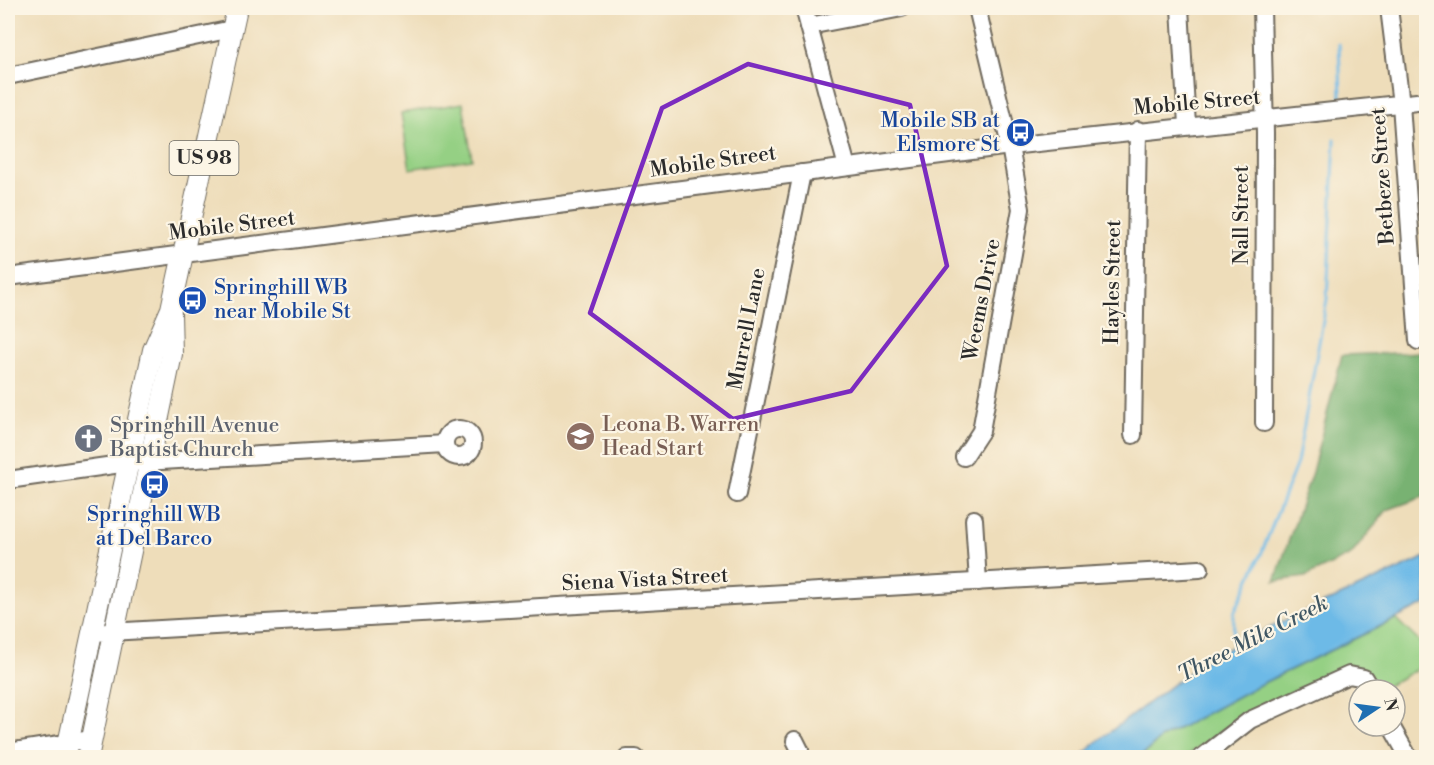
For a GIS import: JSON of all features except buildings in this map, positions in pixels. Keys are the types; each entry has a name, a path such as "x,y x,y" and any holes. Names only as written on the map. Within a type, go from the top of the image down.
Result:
{"main road":[{"name":"US 98","path":"67,750 153,350 171,309 237,8"},
{"name":"US 98","path":"90,748 172,354 171,309"}],"street":[{"path":"804,8 847,167"},
{"path":"809,26 902,8"},
{"name":"Weems Drive","path":"964,457 981,431 1021,209 1010,146 977,8"},
{"path":"1180,8 1187,125"},
{"name":"Nall Street","path":"1262,8 1265,119 1264,423"},
{"name":"Betbeze Street","path":"1389,8 1401,104 1418,341"},
{"path":"8,76 232,29"},
{"name":"Mobile Street","path":"8,277 1138,130 1426,101"},
{"name":"Hayles Street","path":"1133,435 1138,130"},
{"name":"Murrell Lane","path":"737,494 802,173"},
{"path":"8,480 150,462 445,444"},
{"path":"974,519 978,582"},
{"name":"Siena Vista Street","path":"92,633 1200,568"},
{"path":"1201,758 1251,720 1349,675 1355,678"},
{"path":"1398,738 1409,758"},
{"path":"795,740 800,750 798,758"},
{"path":"8,752 90,748"},
{"path":"627,758 634,757"}],"highlighted area":[{"path":"748,64 910,105 947,266 851,391 733,419 590,313 662,108"}],"green space":[{"path":"463,103 472,159 410,169 401,113"},
{"path":"1426,352 1426,496 1387,510 1351,555 1305,577 1275,581 1312,472 1342,355"},
{"path":"1396,619 1426,648 1426,664 1401,678 1370,678 1363,669 1350,665 1247,713 1185,757 1140,758 1161,738 1259,685"}],"water":[{"name":"Three Mile Creek","path":"1426,557 1426,604 1259,685 1161,738 1140,757 1081,757 1095,743 1204,661 1256,634"}],"waterway":[{"path":"1339,44 1341,98"},
{"name":"Three Mile Creek","path":"1233,649 1234,613 1262,552 1297,463 1327,299 1335,139"}],"place":[{"name":"Mobile SB at Elsmore St","path":"1021,133"},
{"name":"Springhill WB near Mobile St","path":"193,300"},
{"name":"Leona B. Warren Head Start","path":"581,437"},
{"name":"Springhill Avenue Baptist Church","path":"89,438"},
{"name":"Springhill WB at Del Barco","path":"154,484"}]}
